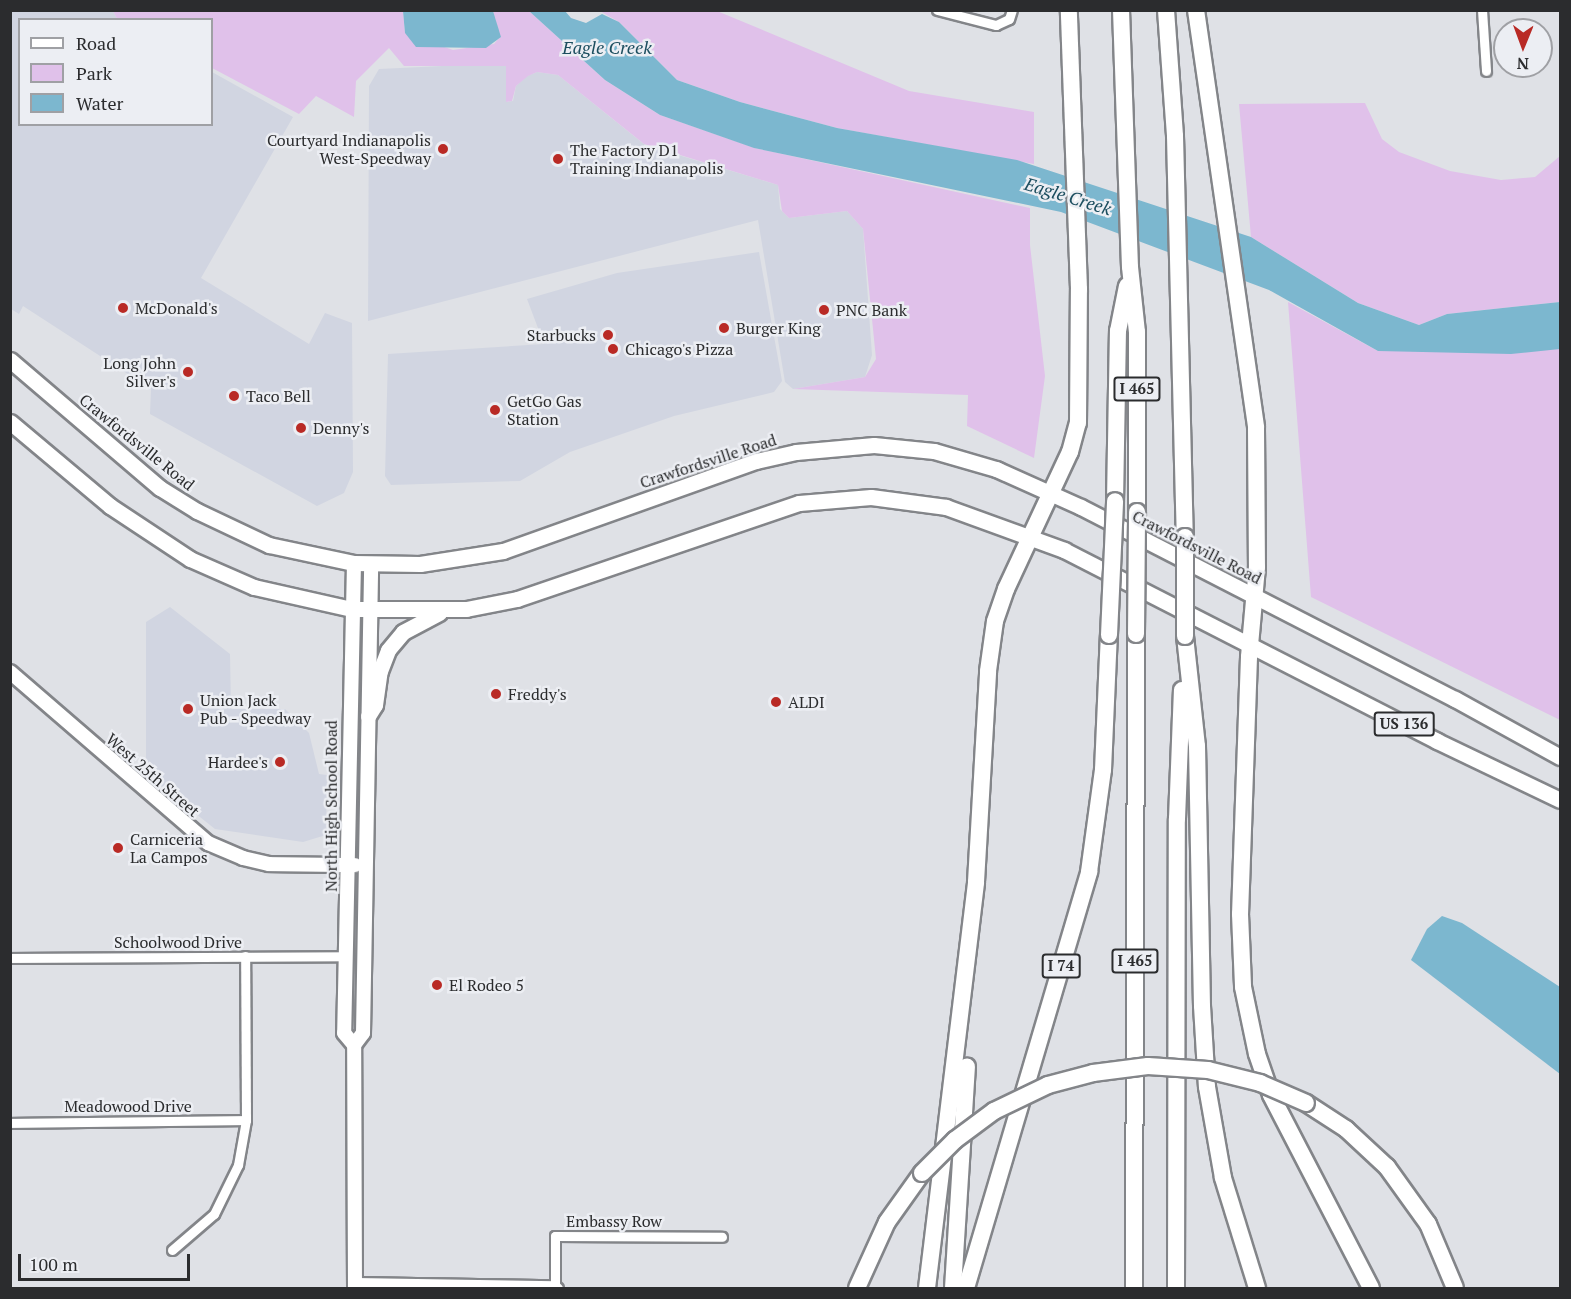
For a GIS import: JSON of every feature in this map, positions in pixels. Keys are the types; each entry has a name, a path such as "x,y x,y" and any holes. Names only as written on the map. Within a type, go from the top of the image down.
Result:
{"highway":[{"path":"927,1288 976,882 991,644 1006,588 1051,493 1078,423 1079,289 1069,10"},
{"name":"I 465","path":"1121,10 1130,267 1137,332 1134,1288"},
{"name":"I 465","path":"1166,10 1175,136 1185,537 1185,636 1177,819 1176,1288"},
{"path":"1196,10 1244,329 1256,428 1258,540 1250,645 1240,914 1248,1015 1271,1095 1371,1288"},
{"name":"I 74","path":"966,1288 1089,872 1103,770 1115,501 1118,331 1130,267"},
{"path":"1185,636 1197,746 1202,1006 1207,1087 1223,1178 1257,1288"},
{"path":"953,1288 977,921 976,882"},
{"path":"857,1288 887,1222 922,1173 955,1140 994,1111 1048,1085 1093,1072 1149,1066 1208,1070 1260,1083 1306,1103 1353,1135 1388,1167 1428,1224 1455,1288"}],"main road":[{"name":"Crawfordsville Road","path":"10,360 178,500 269,545 354,563 440,562 503,551 756,461 818,449 874,446 934,452 996,470 1051,493 1455,699 1560,758"},
{"path":"10,422 110,506 190,560 265,590 352,609 449,609 538,593 756,515 821,499 871,496 919,501 974,515 1031,536"},
{"name":"US 136","path":"1031,536 1560,800"},
{"path":"368,716 375,705 382,661 395,640 413,625 449,609"}],"street":[{"path":"937,10 991,25 1002,24 1012,10"},
{"path":"1482,10 1486,71"},
{"name":"North High School Road","path":"354,563 344,1033 354,1045"},
{"name":"North High School Road","path":"355,1285 354,1045 363,1033 364,865 371,564"},
{"name":"West 25th Street","path":"10,672 208,843 262,863 364,865"},
{"path":"172,1250 214,1214 229,1191 238,1165 246,1120 245,956"},
{"name":"Schoolwood Drive","path":"10,958 346,956"},
{"name":"Meadowood Drive","path":"10,1123 246,1120"},
{"name":"Embassy Row","path":"355,1285 556,1287 555,1236 722,1237"}],"shaded area":[{"path":"10,11 113,11 116,18 18,18 18,126 213,126 213,73 293,117 201,278 309,344 325,313 352,323 353,472 344,493 317,506 150,414 151,389 23,306 19,314 11,309"},
{"path":"463,65 506,66 506,102 513,101 516,86 527,76 537,72 558,75 645,145 778,185 780,209 789,218 847,211 863,229 872,355 865,377 793,389 785,382 758,220 368,321 369,86 379,69"},
{"path":"759,252 782,381 774,392 674,416 570,452 520,481 391,485 385,476 388,354 544,344 527,299 617,273"},
{"path":"170,607 230,654 231,709 285,709 309,733 319,774 327,775 326,835 303,842 215,829 146,774 146,622"}],"green space":[{"path":"113,11 403,11 405,33 453,50 494,44 500,37 493,11 529,11 605,80 660,115 755,148 1030,208 1030,245 1045,376 1034,458 967,426 968,395 793,389 865,377 876,359 863,229 847,211 789,218 782,211 778,185 644,144 558,75 537,72 528,76 516,86 512,101 506,102 506,66 404,66 389,48 356,81 354,117 316,96 299,114 213,69 213,18 116,18"},
{"path":"600,11 717,11 909,91 1034,112 1034,164 837,128 740,102 677,80 619,22"},
{"path":"1365,103 1382,139 1399,152 1450,171 1501,180 1535,177 1560,156 1560,302 1447,314 1419,325 1358,303 1251,237 1239,104"},
{"path":"1288,302 1378,351 1560,344 1560,720 1311,597"}],"water":[{"path":"403,11 493,11 501,37 486,48 416,47 405,33"},
{"name":"Eagle Creek","path":"529,11 565,11 571,18 586,23 602,14 619,22 677,80 740,102 837,128 1017,160 1251,237 1358,303 1419,325 1447,314 1560,302 1560,349 1511,354 1378,351 1269,290 1061,212 754,148 660,115 605,80"},
{"path":"1442,916 1462,923 1560,987 1560,1074 1411,960 1427,929"}],"place":[{"name":"Courtyard Indianapolis West-Speedway","path":"443,149"},
{"name":"The Factory D1 Training Indianapolis","path":"558,159"},
{"name":"McDonald's","path":"123,308"},
{"name":"PNC Bank","path":"824,310"},
{"name":"Burger King","path":"724,328"},
{"name":"Starbucks","path":"608,335"},
{"name":"Chicago's Pizza","path":"613,349"},
{"name":"Long John Silver's","path":"188,372"},
{"name":"Taco Bell","path":"234,396"},
{"name":"GetGo Gas Station","path":"495,410"},
{"name":"Denny's","path":"301,428"},
{"name":"Freddy's","path":"496,694"},
{"name":"ALDI","path":"776,702"},
{"name":"Union Jack Pub - Speedway","path":"188,709"},
{"name":"Hardee's","path":"280,762"},
{"name":"Carniceria La Campos","path":"118,848"},
{"name":"El Rodeo 5","path":"437,985"}]}
